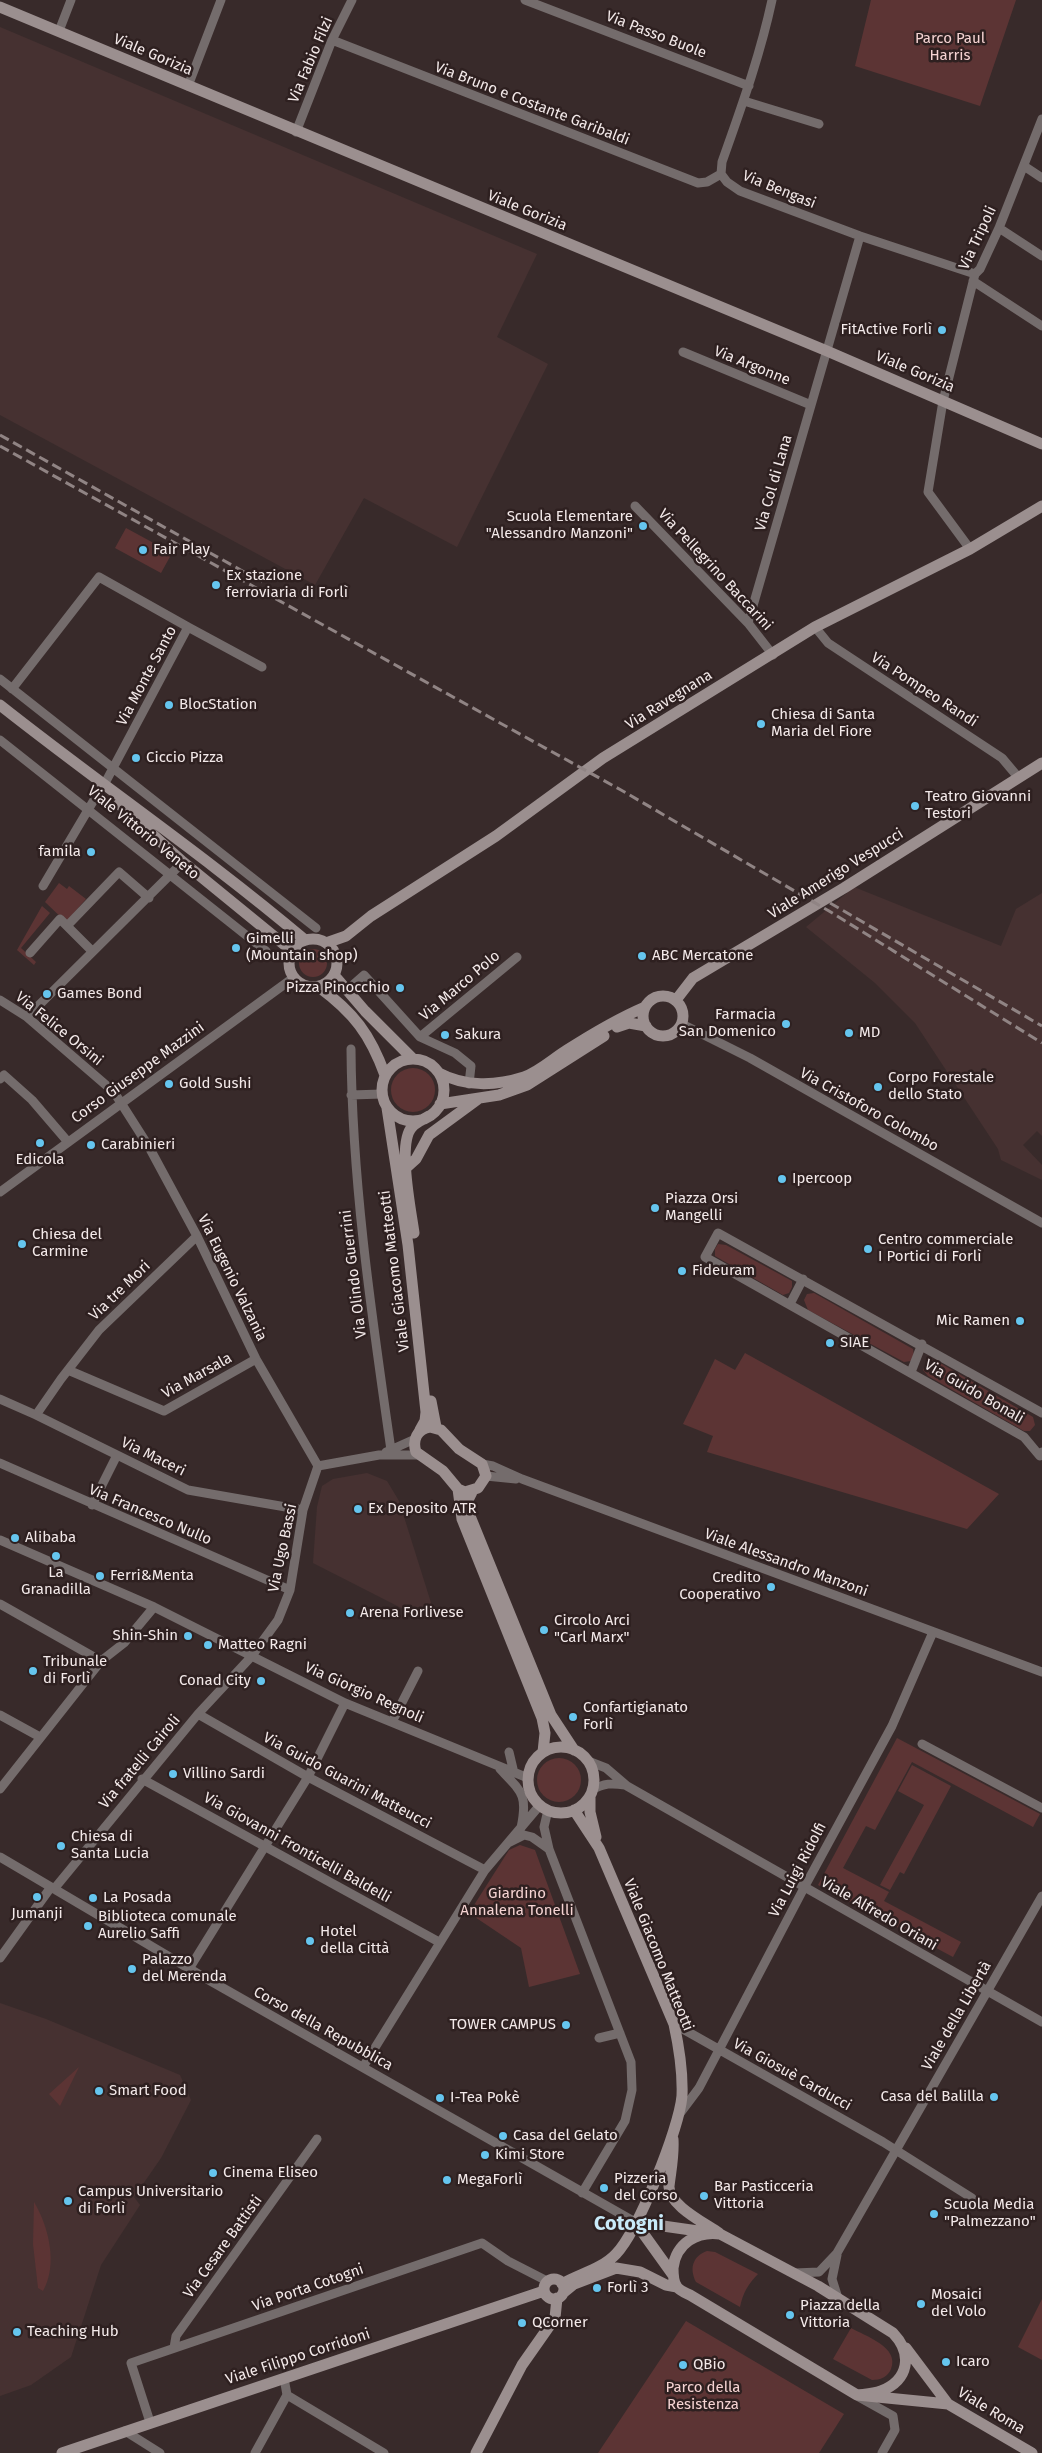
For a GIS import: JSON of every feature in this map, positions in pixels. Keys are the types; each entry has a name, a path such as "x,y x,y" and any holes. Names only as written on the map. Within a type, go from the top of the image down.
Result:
{"main road":[{"name":"Viale Gorizia","path":"0,7 296,132 827,351 1042,444"},
{"name":"Via Ravegnana","path":"326,943 346,936 371,916 496,836 604,758 773,655 815,627 970,549 1042,506"},
{"name":"Viale Vittorio Veneto","path":"0,706 102,786 183,862 292,951"},
{"name":"Viale Amerigo Vespucci","path":"676,1000 693,978 844,888 1042,763"},
{"name":"Viale Vittorio Veneto","path":"102,786 192,850 305,940"},
{"path":"319,987 334,975 337,961 331,948 326,943 319,940 305,940 292,951 288,964 293,978 305,986 319,987 354,1017 375,1047 385,1075 382,1094 393,1114 406,1120 422,1120 429,1116 440,1104 443,1085 438,1073"},
{"path":"334,975 365,1011 413,1059 428,1063 438,1073 452,1080 469,1084 500,1082 526,1076 616,1020 645,1007"},
{"path":"661,996 676,1000 683,1011 682,1024 674,1033 661,1036 650,1031 646,1026 643,1013 645,1007 651,1000 661,996"},
{"path":"440,1104 481,1096 499,1095 527,1085 618,1027 629,1023 646,1026"},
{"path":"385,1075 394,1065 413,1059"},
{"path":"406,1168 416,1158 429,1135 481,1096"},
{"name":"Viale Giacomo Matteotti","path":"388,1108 408,1245 426,1412 425,1420 418,1434"},
{"name":"Viale Giacomo Matteotti","path":"429,1116 412,1126 406,1138 406,1168 426,1359 436,1427"},
{"path":"472,1492 458,1489 444,1471 419,1455 414,1448 418,1434 436,1427 459,1449 482,1464 486,1476 484,1483 472,1492 468,1500 470,1516 551,1715 574,1750 588,1760 594,1775 591,1793 574,1810 564,1813 544,1808 531,1793 528,1778 533,1763 543,1752 559,1747 574,1750"},
{"path":"458,1489 462,1519 542,1718 545,1733 543,1752"},
{"name":"Viale Giacomo Matteotti","path":"591,1793 590,1812 599,1848 674,2024 681,2067 682,2096 673,2134 644,2206 635,2222"},
{"name":"Viale Giacomo Matteotti","path":"574,1810 599,1848"},
{"name":"Viale Giacomo Matteotti","path":"673,2134 674,2158 669,2188 672,2198 677,2205 720,2234"},
{"path":"635,2222 720,2234"},
{"path":"635,2222 673,2275 677,2287"},
{"path":"477,2453 518,2372 555,2318 561,2292 608,2261 626,2241 635,2222"},
{"path":"673,2275 677,2254 683,2245 691,2238 708,2232"},
{"name":"Viale Roma","path":"720,2234 838,2298 893,2333 902,2342 948,2404 1028,2452"},
{"path":"546,2286 550,2298 574,2284 616,2268 640,2272 666,2285 677,2287 857,2395 948,2404"},
{"name":"Viale Filippo Corridoni","path":"62,2453 284,2378 546,2286 556,2279 561,2292"},
{"path":"857,2395 879,2392 898,2380 906,2362 902,2342"}],"street":[{"path":"59,31 71,0"},
{"path":"188,86 222,0"},
{"name":"Via Fabio Filzi","path":"296,132 332,40 352,0"},
{"name":"Via Passo Buole","path":"525,0 749,86"},
{"name":"Via Bengasi","path":"772,0 765,32 749,86 722,162 721,174 727,182 740,191 974,278 1042,326"},
{"name":"Via Bruno e Costante Garibaldi","path":"332,40 698,183 707,182 721,174"},
{"path":"744,100 819,124"},
{"name":"Via Tripoli","path":"970,549 928,492 943,401 974,278 999,228 1042,119"},
{"path":"1024,166 1042,178"},
{"path":"999,228 1042,256"},
{"name":"Via Col di Lana","path":"748,623 860,236"},
{"name":"Via Argonne","path":"682,352 811,405"},
{"name":"Via Pellegrino Baccarini","path":"635,506 748,623 773,655"},
{"path":"12,689 98,577 188,628"},
{"name":"Via Pompeo Randi","path":"815,627 828,643 1002,758 1018,777"},
{"name":"Via Monte Santo","path":"44,886 88,808 113,770 188,628 262,667"},
{"name":"Viale Vittorio Veneto","path":"0,679 256,883 316,928"},
{"name":"Viale Vittorio Veneto","path":"0,740 88,808 266,952"},
{"name":"Viale Vittorio Veneto","path":"192,850 201,839"},
{"path":"27,1017 149,898 183,862"},
{"path":"67,926 119,872 149,898"},
{"path":"248,894 256,883"},
{"path":"30,953 60,919 92,952"},
{"name":"Via Marco Polo","path":"420,1037 517,957"},
{"path":"347,990 364,975 420,1037 454,1053 471,1066 469,1084"},
{"name":"Corso Giuseppe Mazzini","path":"0,1192 293,978"},
{"name":"Via Felice Orsini","path":"0,1000 27,1017 114,1092 121,1103"},
{"name":"Via Cristoforo Colombo","path":"682,1024 750,1058 1042,1223"},
{"name":"Via Olindo Guerrini","path":"351,1050 351,1095 362,1246 390,1450"},
{"path":"0,1079 4,1075 32,1100 68,1142"},
{"path":"351,1095 382,1094"},
{"name":"Via Eugenio Valzania","path":"121,1103 149,1147 197,1236 256,1359 318,1466"},
{"name":"Via Guido Bonali","path":"1042,1413 922,1344 718,1233 705,1257 1024,1437 1040,1456 1042,1452"},
{"name":"Via tre Mori","path":"36,1415 99,1330 197,1236"},
{"path":"790,1304 803,1279"},
{"name":"Via Guido Bonali","path":"911,1372 922,1344"},
{"name":"Via Marsala","path":"68,1370 164,1411 256,1359"},
{"name":"Via Maceri","path":"0,1399 188,1490 303,1510"},
{"path":"379,1455 418,1434"},
{"path":"92,1505 117,1455"},
{"path":"318,1466 379,1455 419,1455"},
{"name":"Via Francesco Nullo","path":"0,1463 92,1505 290,1590"},
{"name":"Viale Alessandro Manzoni","path":"482,1464 493,1466 522,1479 1042,1672"},
{"name":"Via Ugo Bassi","path":"251,1657 278,1620 290,1590 303,1510 318,1466"},
{"name":"Viale Alessandro Manzoni","path":"486,1476 522,1479"},
{"name":"Via Giorgio Regnoli","path":"0,1540 154,1607 345,1703 528,1778"},
{"path":"0,1604 101,1661"},
{"path":"0,1789 101,1661 124,1643 154,1607"},
{"name":"Via Luigi Ridolfi","path":"678,2116 699,2088 804,1886 892,1726 933,1632"},
{"name":"Via fratelli Cairoli","path":"0,1958 53,1888 142,1779 198,1714 251,1657"},
{"path":"392,1722 418,1670"},
{"path":"188,1968 308,1777 345,1703"},
{"name":"Via Guido Guarini Matteucci","path":"198,1714 308,1777 485,1870"},
{"path":"0,1715 40,1736"},
{"path":"922,1744 1042,1808"},
{"path":"509,1752 514,1773"},
{"name":"Viale Alfredo Oriani","path":"588,1760 606,1768 627,1786 1042,2022"},
{"path":"496,1765 517,1785 524,1797 525,1807 520,1829"},
{"name":"Via Giovanni Fronticelli Baldelli","path":"142,1779 439,1942"},
{"name":"Viale Alfredo Oriani","path":"591,1793 601,1785 611,1783 627,1786"},
{"path":"363,2067 485,1870 520,1829 544,1808"},
{"path":"544,1808 544,1827 549,1849 631,2062 632,2090 630,2106 625,2120 582,2193"},
{"path":"508,1843 524,1835 532,1837 549,1849"},
{"name":"Corso della Repubblica","path":"0,1857 188,1968 635,2222"},
{"name":"Viale della Libertà","path":"792,2272 813,2274 819,2272 837,2253 1042,1896"},
{"name":"Via Giosuè Carducci","path":"674,2024 871,2135 972,2198"},
{"path":"599,2038 620,2033"},
{"name":"Via Cesare Battisti","path":"174,2348 176,2336 317,2139"},
{"name":"Via Porta Cotogni","path":"150,2422 130,2363 482,2243 546,2286"},
{"name":"Viale della Libertà","path":"837,2253 832,2279 838,2298"},
{"path":"254,2453 287,2395 284,2378"},
{"path":"287,2395 384,2453"},
{"path":"857,2395 893,2416 895,2430 882,2453"},
{"path":"125,2431 160,2453"}],"shaded area":[{"path":"0,27 537,254 497,337 548,364 457,547 364,498 315,585 0,415"},
{"path":"854,887 1001,946 1016,909 1042,893 1042,1136 1037,1131 1023,1145 1042,1165 1042,1180 1001,1160 998,1149 915,1023 875,983 806,927"},
{"path":"367,1473 387,1481 399,1501 432,1606 417,1616 313,1563 317,1507 322,1486 333,1479"},
{"name":"Campus Universitario di Forlì","path":"0,2003 46,2019 180,2075 191,2100 161,2158 134,2197 140,2205 101,2265 71,2357 31,2385 0,2396"}],"green space":[{"name":"Parco Paul Harris","path":"871,0 1016,0 980,106 855,66"},
{"name":"Fair Play","path":"126,528 172,553 161,573 115,548"},
{"path":"59,883 67,889 69,886 86,899 66,922 45,902"},
{"path":"42,906 50,913 21,948 36,962 34,965 17,950"},
{"path":"313,949 323,953 327,963 323,973 313,977 303,973 299,963 303,953"},
{"path":"417,1068 429,1074 434,1081 434,1099 429,1106 422,1111 409,1112 401,1109 394,1102 391,1086 394,1078 401,1071"},
{"path":"718,1244 726,1245 792,1281 789,1293 783,1295 715,1256 715,1249"},
{"path":"814,1293 913,1349 914,1356 911,1361 904,1362 808,1310 804,1300 807,1294"},
{"path":"745,1353 999,1494 967,1529 707,1452 713,1436 683,1424 715,1359 735,1370"},
{"path":"928,1360 935,1360 1033,1417 1035,1425 1030,1431 1024,1431 928,1376 923,1370"},
{"path":"897,1738 1040,1814 1033,1827 912,1762 875,1830 866,1826 843,1868 889,1892 884,1901 961,1942 953,1957 818,1885"},
{"path":"555,1758 563,1758 575,1764 581,1780 575,1796 563,1802 555,1802 543,1796 537,1784 537,1776 543,1764"},
{"path":"912,1765 951,1786 904,1874 900,1872 890,1890 880,1885 924,1805 898,1791"},
{"name":"Giardino Annalena Tonelli","path":"520,1845 535,1850 580,1974 529,1987 521,1948 469,1913 509,1850"},
{"path":"79,2067 60,2106 49,2094"},
{"path":"34,2202 44,2223 50,2246 50,2270 48,2281 43,2291 38,2288 33,2244"},
{"path":"707,2251 715,2252 758,2274 746,2289 740,2307 696,2282 693,2272 694,2263 698,2256"},
{"path":"1042,2299 1042,2360 1018,2347"},
{"name":"Parco della Resistenza","path":"686,2321 844,2414 819,2453 598,2453"},
{"path":"851,2328 880,2343 891,2354 891,2369 886,2376 881,2379 872,2380 833,2359"}],"railway":[{"path":"0,435 262,582"},
{"path":"0,446 621,790 829,911 1042,1043"},
{"path":"830,903 1042,1026"}],"place":[{"name":"FitActive Forlì","path":"942,330"},
{"name":"Scuola Elementare \"Alessandro Manzoni\"","path":"643,526"},
{"name":"Fair Play","path":"143,550"},
{"name":"Ex stazione ferroviaria di Forlì","path":"216,585"},
{"name":"BlocStation","path":"169,705"},
{"name":"Chiesa di Santa Maria del Fiore","path":"761,724"},
{"name":"Ciccio Pizza","path":"136,758"},
{"name":"Teatro Giovanni Testori","path":"915,806"},
{"name":"famila","path":"91,852"},
{"name":"Gimelli (Mountain shop)","path":"236,948"},
{"name":"ABC Mercatone","path":"642,956"},
{"name":"Pizza Pinocchio","path":"400,988"},
{"name":"Games Bond","path":"47,994"},
{"name":"Farmacia San Domenico","path":"786,1024"},
{"name":"MD","path":"849,1033"},
{"name":"Sakura","path":"445,1035"},
{"name":"Gold Sushi","path":"169,1084"},
{"name":"Corpo Forestale dello Stato","path":"878,1087"},
{"name":"Edicola","path":"40,1143"},
{"name":"Carabinieri","path":"91,1145"},
{"name":"Ipercoop","path":"782,1179"},
{"name":"Piazza Orsi Mangelli","path":"655,1208"},
{"name":"Chiesa del Carmine","path":"22,1244"},
{"name":"Centro commerciale I Portici di Forlì","path":"868,1249"},
{"name":"Fideuram","path":"682,1271"},
{"name":"Mic Ramen","path":"1020,1321"},
{"name":"SIAE","path":"830,1343"},
{"name":"Ex Deposito ATR","path":"358,1509"},
{"name":"Alibaba","path":"15,1538"},
{"name":"La Granadilla","path":"56,1556"},
{"name":"Ferri&Menta","path":"100,1576"},
{"name":"Credito Cooperativo","path":"771,1587"},
{"name":"Arena Forlivese","path":"350,1613"},
{"name":"Circolo Arci \"Carl Marx\"","path":"544,1630"},
{"name":"Shin-Shin","path":"188,1636"},
{"name":"Matteo Ragni","path":"208,1645"},
{"name":"Tribunale di Forlì","path":"33,1671"},
{"name":"Conad City","path":"261,1681"},
{"name":"Confartigianato Forlì","path":"573,1717"},
{"name":"Villino Sardi","path":"173,1774"},
{"name":"Chiesa di Santa Lucia","path":"61,1846"},
{"name":"Jumanji","path":"37,1897"},
{"name":"La Posada","path":"93,1898"},
{"name":"Biblioteca comunale Aurelio Saffi","path":"88,1926"},
{"name":"Hotel della Città","path":"310,1941"},
{"name":"Palazzo del Merenda","path":"132,1969"},
{"name":"TOWER CAMPUS","path":"566,2025"},
{"name":"Smart Food","path":"99,2091"},
{"name":"Casa del Balilla","path":"994,2097"},
{"name":"I-Tea Pokè","path":"440,2098"},
{"name":"Casa del Gelato","path":"503,2136"},
{"name":"Kimi Store","path":"485,2155"},
{"name":"Cinema Eliseo","path":"213,2173"},
{"name":"MegaForlì","path":"447,2180"},
{"name":"Pizzeria del Corso","path":"604,2188"},
{"name":"Bar Pasticceria Vittoria","path":"704,2196"},
{"name":"Campus Universitario di Forlì","path":"68,2201"},
{"name":"Scuola Media \"Palmezzano\"","path":"934,2214"},
{"name":"Forlì 3","path":"597,2288"},
{"name":"Mosaici del Volo","path":"921,2304"},
{"name":"Piazza della Vittoria","path":"790,2315"},
{"name":"QCorner","path":"522,2323"},
{"name":"Teaching Hub","path":"17,2332"},
{"name":"Icaro","path":"946,2362"},
{"name":"QBio","path":"683,2365"}],"district":[{"name":"Cotogni","path":"629,2224"}]}
